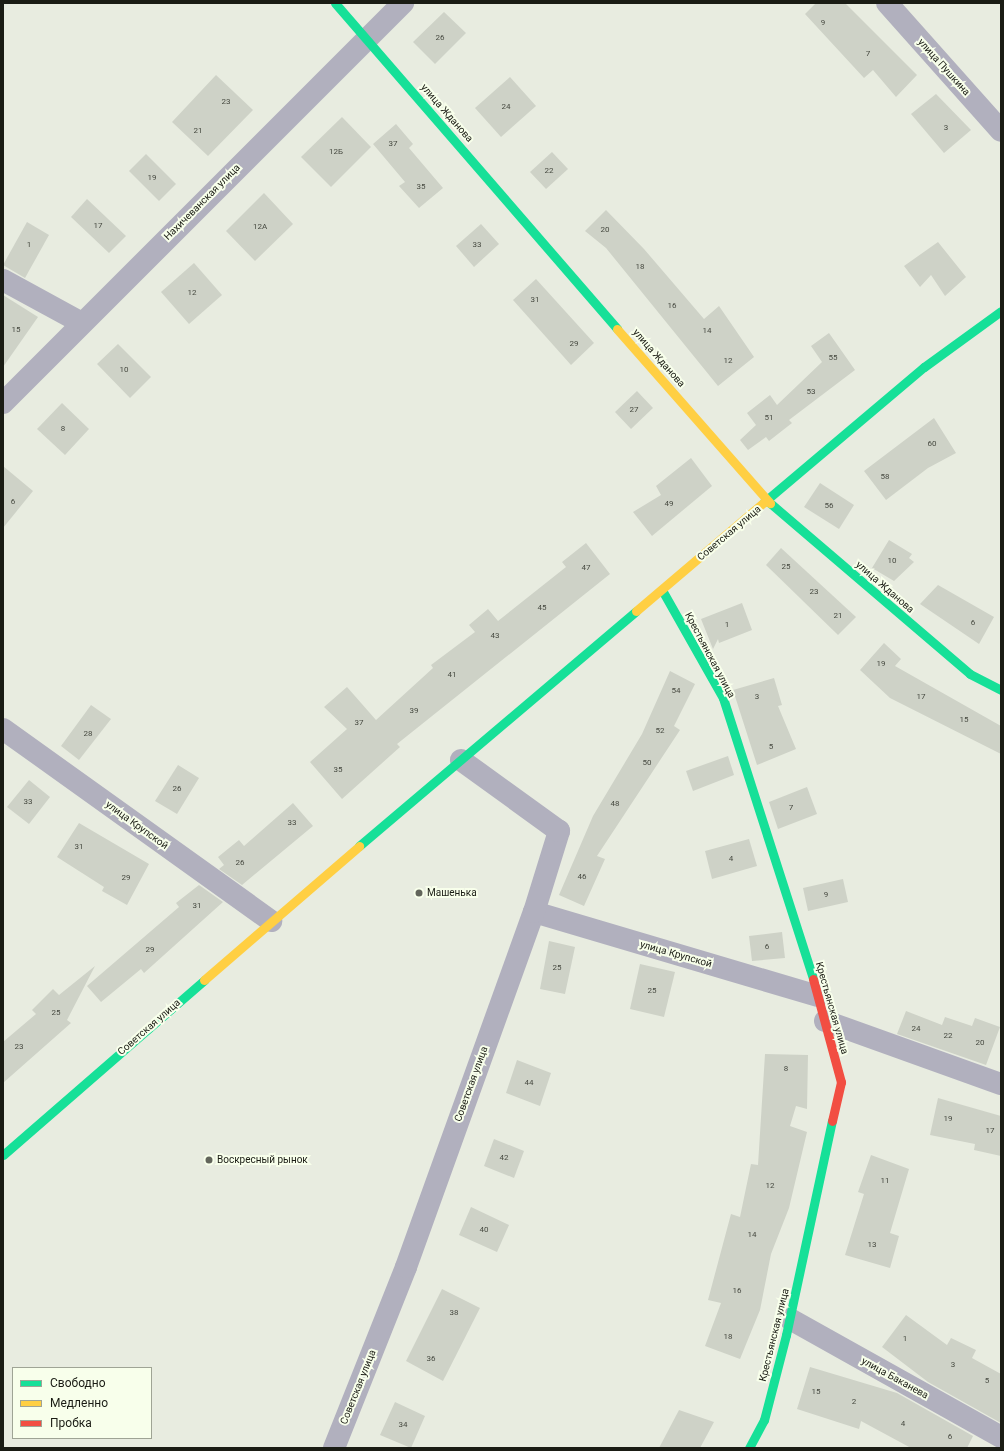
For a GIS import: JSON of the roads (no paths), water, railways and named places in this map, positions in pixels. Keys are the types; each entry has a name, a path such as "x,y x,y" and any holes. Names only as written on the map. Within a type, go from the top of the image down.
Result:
{"street":[{"name":"улица Жданова","path":"335,3 368,38 767,501 970,674 1001,690"},
{"name":"Нахичеванская улица","path":"3,403 80,322 403,3"},
{"name":"улица Пушкина","path":"886,3 1001,131"},
{"path":"3,280 80,322"},
{"name":"Советская улица","path":"3,1155 271,921 924,367 1001,311"},
{"name":"Крестьянская улица","path":"662,590 723,698 818,996 841,1082 790,1319 764,1420 749,1448"},
{"name":"улица Крупской","path":"3,729 271,921"},
{"name":"Советская улица","path":"334,1448 406,1267 534,912 559,831 461,760"},
{"name":"улица Крупской","path":"534,912 818,996"},
{"path":"825,1021 1001,1084"},
{"name":"улица Баканева","path":"790,1319 1001,1437"}],"place":[{"name":"Машенька","path":"419,893"},
{"name":"Воскресный рынок","path":"209,1160"}]}
